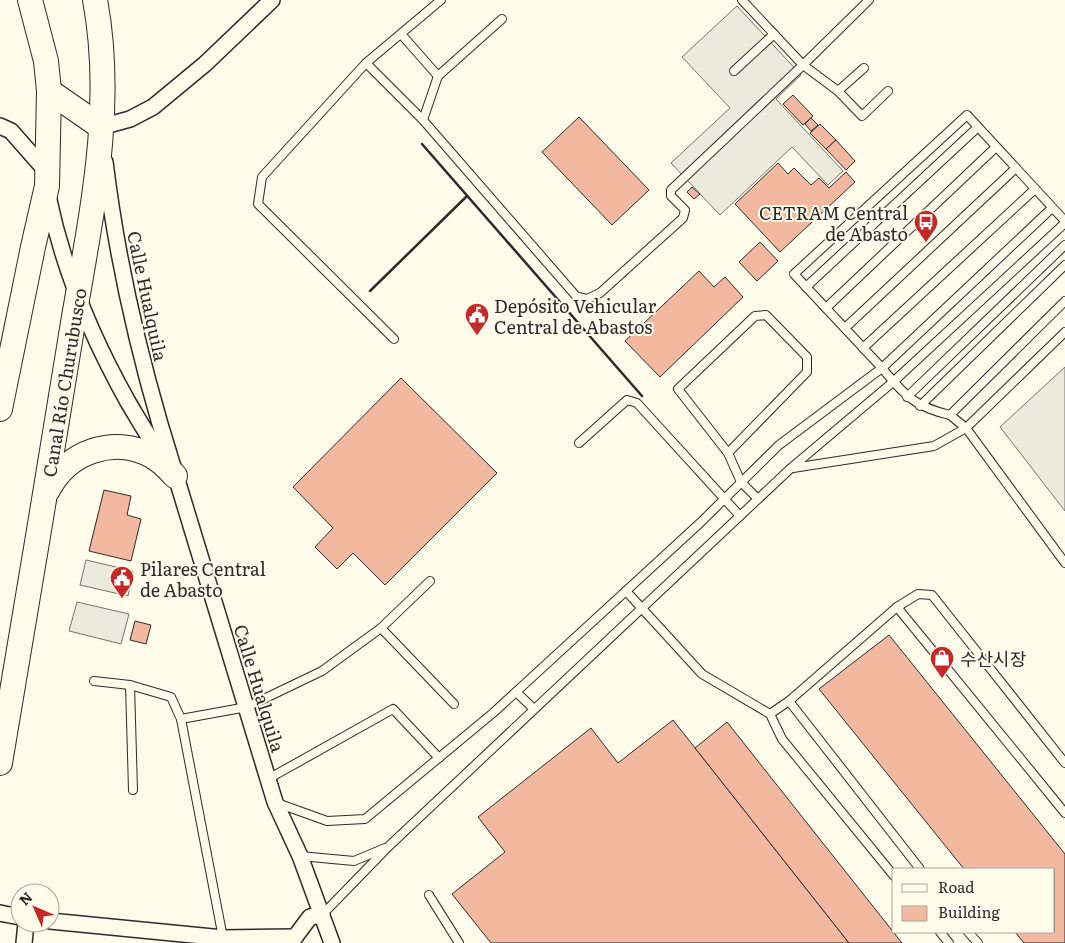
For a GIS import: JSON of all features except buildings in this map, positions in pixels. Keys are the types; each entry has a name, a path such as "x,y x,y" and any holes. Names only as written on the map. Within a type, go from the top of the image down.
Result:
{"main road":[{"path":"0,409 46,180 49,91 46,61 30,0"},
{"name":"Canal Río Churubusco","path":"0,763 46,494 100,158 103,99 102,57 95,0"},
{"path":"49,91 101,127"},
{"path":"46,494 59,472 68,463 85,453 103,447 129,447 141,451 163,463 174,472"}],"street":[{"path":"101,127 130,119 153,107 205,64 272,0"},
{"path":"0,126 11,131 46,180"},
{"name":"Calle Hualquila","path":"101,127 114,230 143,366 275,802 300,856 332,943"},
{"name":"Calle Hualquila","path":"46,180 59,238 78,294 101,350 118,384 158,451 174,472"},
{"path":"60,922 223,938 296,940 310,917 322,915"}],"lane":[{"path":"394,339 258,204 262,177 366,63 441,0"},
{"path":"742,0 803,66 838,91 862,116 888,90"},
{"path":"366,63 423,120 576,296 587,299 600,293 683,218 685,210 671,196 671,190 803,66 868,0"},
{"path":"423,120 438,76 502,19"},
{"path":"400,34 438,76"},
{"path":"734,71 774,34"},
{"path":"838,91 864,68"},
{"path":"322,915 390,846 791,468 893,382 1065,222 967,115 794,274 882,368 893,382 907,397 920,406 950,415 966,428 1065,563"},
{"path":"806,287 978,127"},
{"path":"826,308 996,147"},
{"path":"845,328 1016,168"},
{"path":"863,348 1035,189"},
{"path":"275,802 326,821 365,819 516,692 723,500 779,445 882,368 1052,208"},
{"path":"907,397 1065,244"},
{"path":"920,406 1065,265"},
{"path":"950,415 1065,301"},
{"path":"728,453 807,372 807,357 766,315 755,316 678,389 728,453 741,482 758,499"},
{"path":"791,468 934,446 966,428 1065,332"},
{"path":"579,443 627,400 636,403 723,500 740,516"},
{"path":"182,719 246,707 322,671 381,628 430,581"},
{"path":"626,591 702,674 770,714 782,739 892,874"},
{"path":"770,714 789,701 897,608 918,594 932,595 1065,763"},
{"path":"897,608 1065,813"},
{"path":"381,628 454,704"},
{"path":"94,681 130,685 171,697 182,719 223,938"},
{"path":"130,685 133,790"},
{"path":"516,692 534,709"},
{"path":"789,701 919,868"},
{"path":"268,780 393,709 439,758"},
{"path":"300,856 354,861 390,846"},
{"path":"429,894 459,943"},
{"path":"941,933 949,943"},
{"path":"969,933 978,943"}],"shaded area":[{"path":"737,6 801,75 776,99 843,171 828,185 792,147 720,215 671,163 730,108 682,57"},
{"path":"1065,367 1065,511 1000,427"},
{"path":"86,560 133,571 128,596 80,585"},
{"path":"77,602 129,614 121,644 69,631"}],"wall":[{"path":"422,144 642,396"},
{"path":"370,291 467,196"}],"place":[{"name":"CETRAM Central de Abasto","path":"926,243"},
{"name":"Depósito Vehicular Central de Abastos","path":"477,336"},
{"name":"Pilares Central de Abasto","path":"122,599"},
{"name":"수산시장","path":"942,679"}]}
